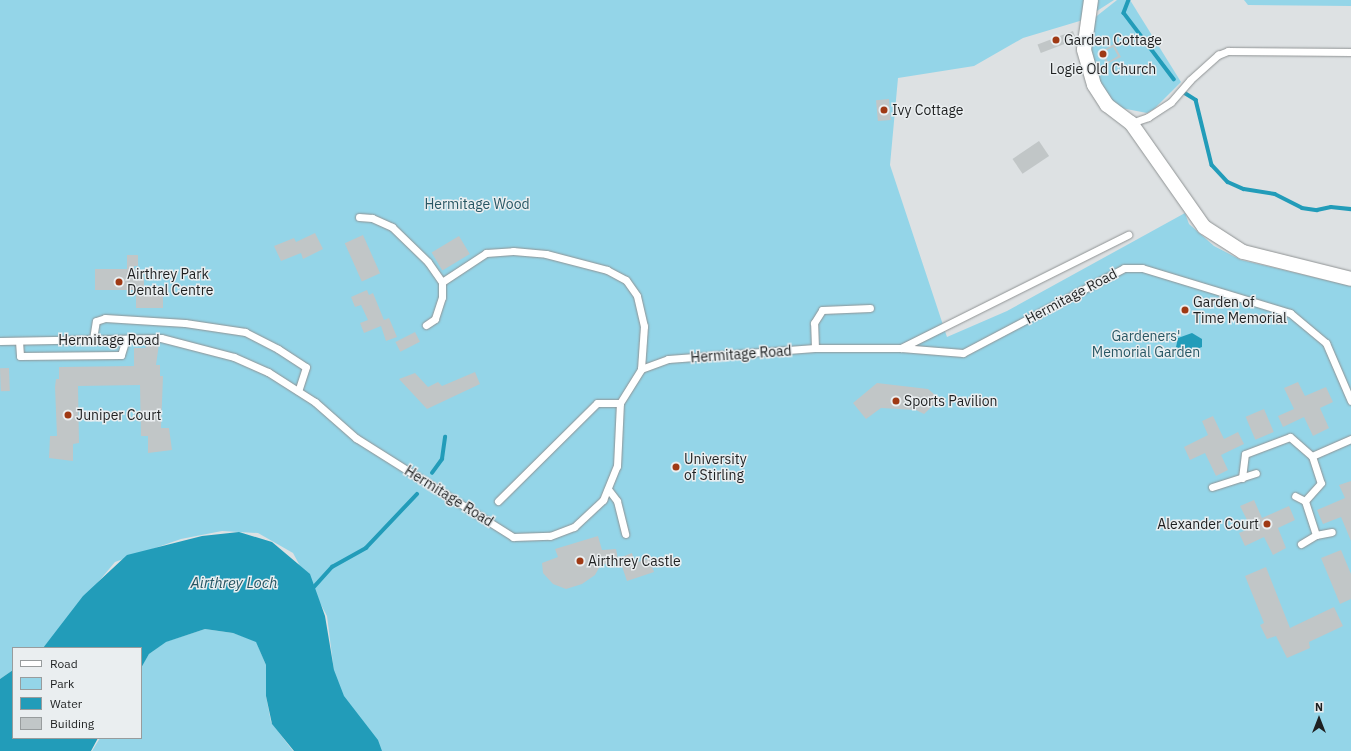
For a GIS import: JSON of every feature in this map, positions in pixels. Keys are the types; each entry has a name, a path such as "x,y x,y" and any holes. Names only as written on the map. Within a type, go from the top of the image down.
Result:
{"street":[{"path":"1091,0 1084,50 1088,69 1094,85 1107,105 1131,123 1204,227 1243,252 1351,279"}],"lane":[{"path":"1131,123 1148,117 1171,102 1190,80 1218,56 1228,50 1351,52"},
{"path":"359,217 372,218 392,227 428,262 442,282 442,297 435,319 426,325"},
{"path":"901,348 1128,235"},
{"path":"442,282 486,253 513,250 546,254 607,270 626,280 637,296 644,326 641,369"},
{"name":"Hermitage Road","path":"0,341 161,338 234,357 268,372 298,391 315,402 356,438 513,537 550,536 574,527 603,500 617,466 620,403 641,369 668,359 814,348 901,348 963,353 1124,268 1142,268 1290,314 1326,343 1351,401"},
{"path":"814,348 814,322 822,310 870,308"},
{"path":"93,339 96,321 105,318 185,323 245,332 278,349 306,367 298,391"},
{"path":"19,341 20,356 121,355 126,339"},
{"path":"498,501 597,403 620,403"},
{"path":"1242,478 1245,454 1290,437 1312,456 1321,483 1305,501"},
{"path":"1312,456 1351,439"},
{"path":"1212,487 1256,473"},
{"path":"608,489 617,501 625,534"},
{"path":"1295,496 1305,501 1316,535"},
{"path":"1301,544 1316,535 1332,532"}],"green space":[{"name":"University of Stirling","path":"0,0 1114,0 1083,20 1023,38 974,66 898,78 890,165 947,337 1007,311 1185,213 1189,224 1214,246 1241,260 1351,286 1351,751 373,751 336,687 327,616 293,553 258,533 222,531 181,539 115,562 44,647 12,647 12,671 0,679"},
{"path":"1117,0 1130,0 1181,82 1154,109 1147,113 1116,107 1093,70 1090,59 1093,19"},
{"path":"1244,0 1351,0 1351,6 1248,5"},
{"path":"205,629 233,633 256,641 266,665 266,696 271,722 293,751 92,751 99,739 142,739 142,665 149,654 165,642"}],"water":[{"path":"1192,333 1202,339 1202,347 1192,351 1179,350 1176,347 1178,338"},
{"name":"Airthrey Loch","path":"239,532 272,542 310,574 325,616 334,670 344,696 378,740 382,751 294,751 272,724 266,696 266,665 256,642 233,633 205,629 166,642 149,654 142,666 142,647 44,647 83,596 127,555 202,536"},
{"path":"12,671 12,739 97,739 91,751 0,751 0,679"}],"building":[{"name":"Garden Cottage","path":"1073,31 1076,39 1041,53 1038,45"},
{"name":"Logie Old Church","path":"1114,44 1121,57 1107,64 1100,52","holes":["1113,47 1118,56 1108,62 1103,52"]},
{"name":"Ivy Cottage","path":"889,99 891,120 878,121 876,100"},
{"path":"1039,141 1049,156 1023,174 1012,159"},
{"path":"315,233 323,249 303,259 301,253 281,261 274,246 294,238 296,242"},
{"path":"363,235 380,273 362,282 345,243"},
{"path":"459,236 470,254 442,270 432,252"},
{"name":"Airthrey Park Dental Centre","path":"127,255 138,255 138,266 134,266 134,269 138,268 138,277 144,277 144,287 163,287 163,308 136,308 136,290 95,290 95,269 127,269"},
{"path":"367,290 369,295 373,293 384,320 389,318 397,337 386,341 381,326 364,333 360,323 368,320 361,305 355,307 351,297"},
{"path":"415,332 420,342 400,352 395,342"},
{"name":"Juniper Court","path":"145,344 159,344 156,365 160,365 160,376 163,376 161,428 169,428 172,450 148,453 148,436 141,436 140,385 78,386 79,443 73,444 73,461 49,458 50,436 57,436 55,387 56,379 59,379 59,367 134,366 134,348 146,348"},
{"path":"0,368 9,368 10,391 1,391"},
{"path":"475,372 480,384 427,409 399,379 415,373 428,387 438,382 442,386"},
{"path":"1298,382 1305,396 1326,387 1333,402 1320,408 1329,428 1313,436 1304,417 1283,427 1278,416 1294,409 1284,388"},
{"name":"Sports Pavilion","path":"877,383 928,389 940,399 924,414 916,410 881,408 866,419 853,403"},
{"path":"1264,409 1274,432 1255,440 1246,417"},
{"name":"Alexander Court","path":"1213,416 1224,439 1238,432 1244,444 1221,455 1228,470 1216,476 1205,453 1190,460 1184,447 1208,435 1202,421"},
{"path":"1351,481 1351,541 1341,517 1323,524 1317,510 1345,498 1339,485"},
{"name":"Alexander Court","path":"1254,500 1262,518 1289,506 1295,520 1278,528 1286,548 1273,555 1264,537 1245,546 1239,533 1251,528 1240,506"},
{"name":"Airthrey Castle","path":"598,536 602,550 616,549 618,559 600,566 595,575 582,584 566,589 553,584 543,573 542,563 558,557 555,549"},
{"path":"1341,550 1351,574 1351,599 1340,604 1321,558"},
{"path":"632,553 635,563 649,558 654,572 627,581 619,558"},
{"path":"1266,567 1290,628 1334,607 1343,626 1309,642 1310,648 1287,658 1276,636 1267,639 1260,625 1264,623 1245,576"}],"waterway":[{"path":"1129,0 1124,13 1174,79"},
{"path":"1185,93 1196,100 1212,165 1228,182 1244,189 1275,194 1302,208 1317,210 1331,207 1351,209"},
{"path":"432,473 442,459 445,437"},
{"path":"314,587 332,567 366,548 417,494"}],"place":[{"name":"Garden Cottage","path":"1056,40"},
{"name":"Logie Old Church","path":"1103,54"},
{"name":"Ivy Cottage","path":"884,110"},
{"name":"Airthrey Park Dental Centre","path":"119,282"},
{"name":"Garden of Time Memorial","path":"1185,310"},
{"name":"Sports Pavilion","path":"896,401"},
{"name":"Juniper Court","path":"68,415"},
{"name":"University of Stirling","path":"676,467"},
{"name":"Alexander Court","path":"1267,524"},
{"name":"Airthrey Castle","path":"580,561"}],"park label":[{"name":"Hermitage Wood","path":"477,204"},
{"name":"Gardeners' Memorial Garden","path":"1146,344"}]}
